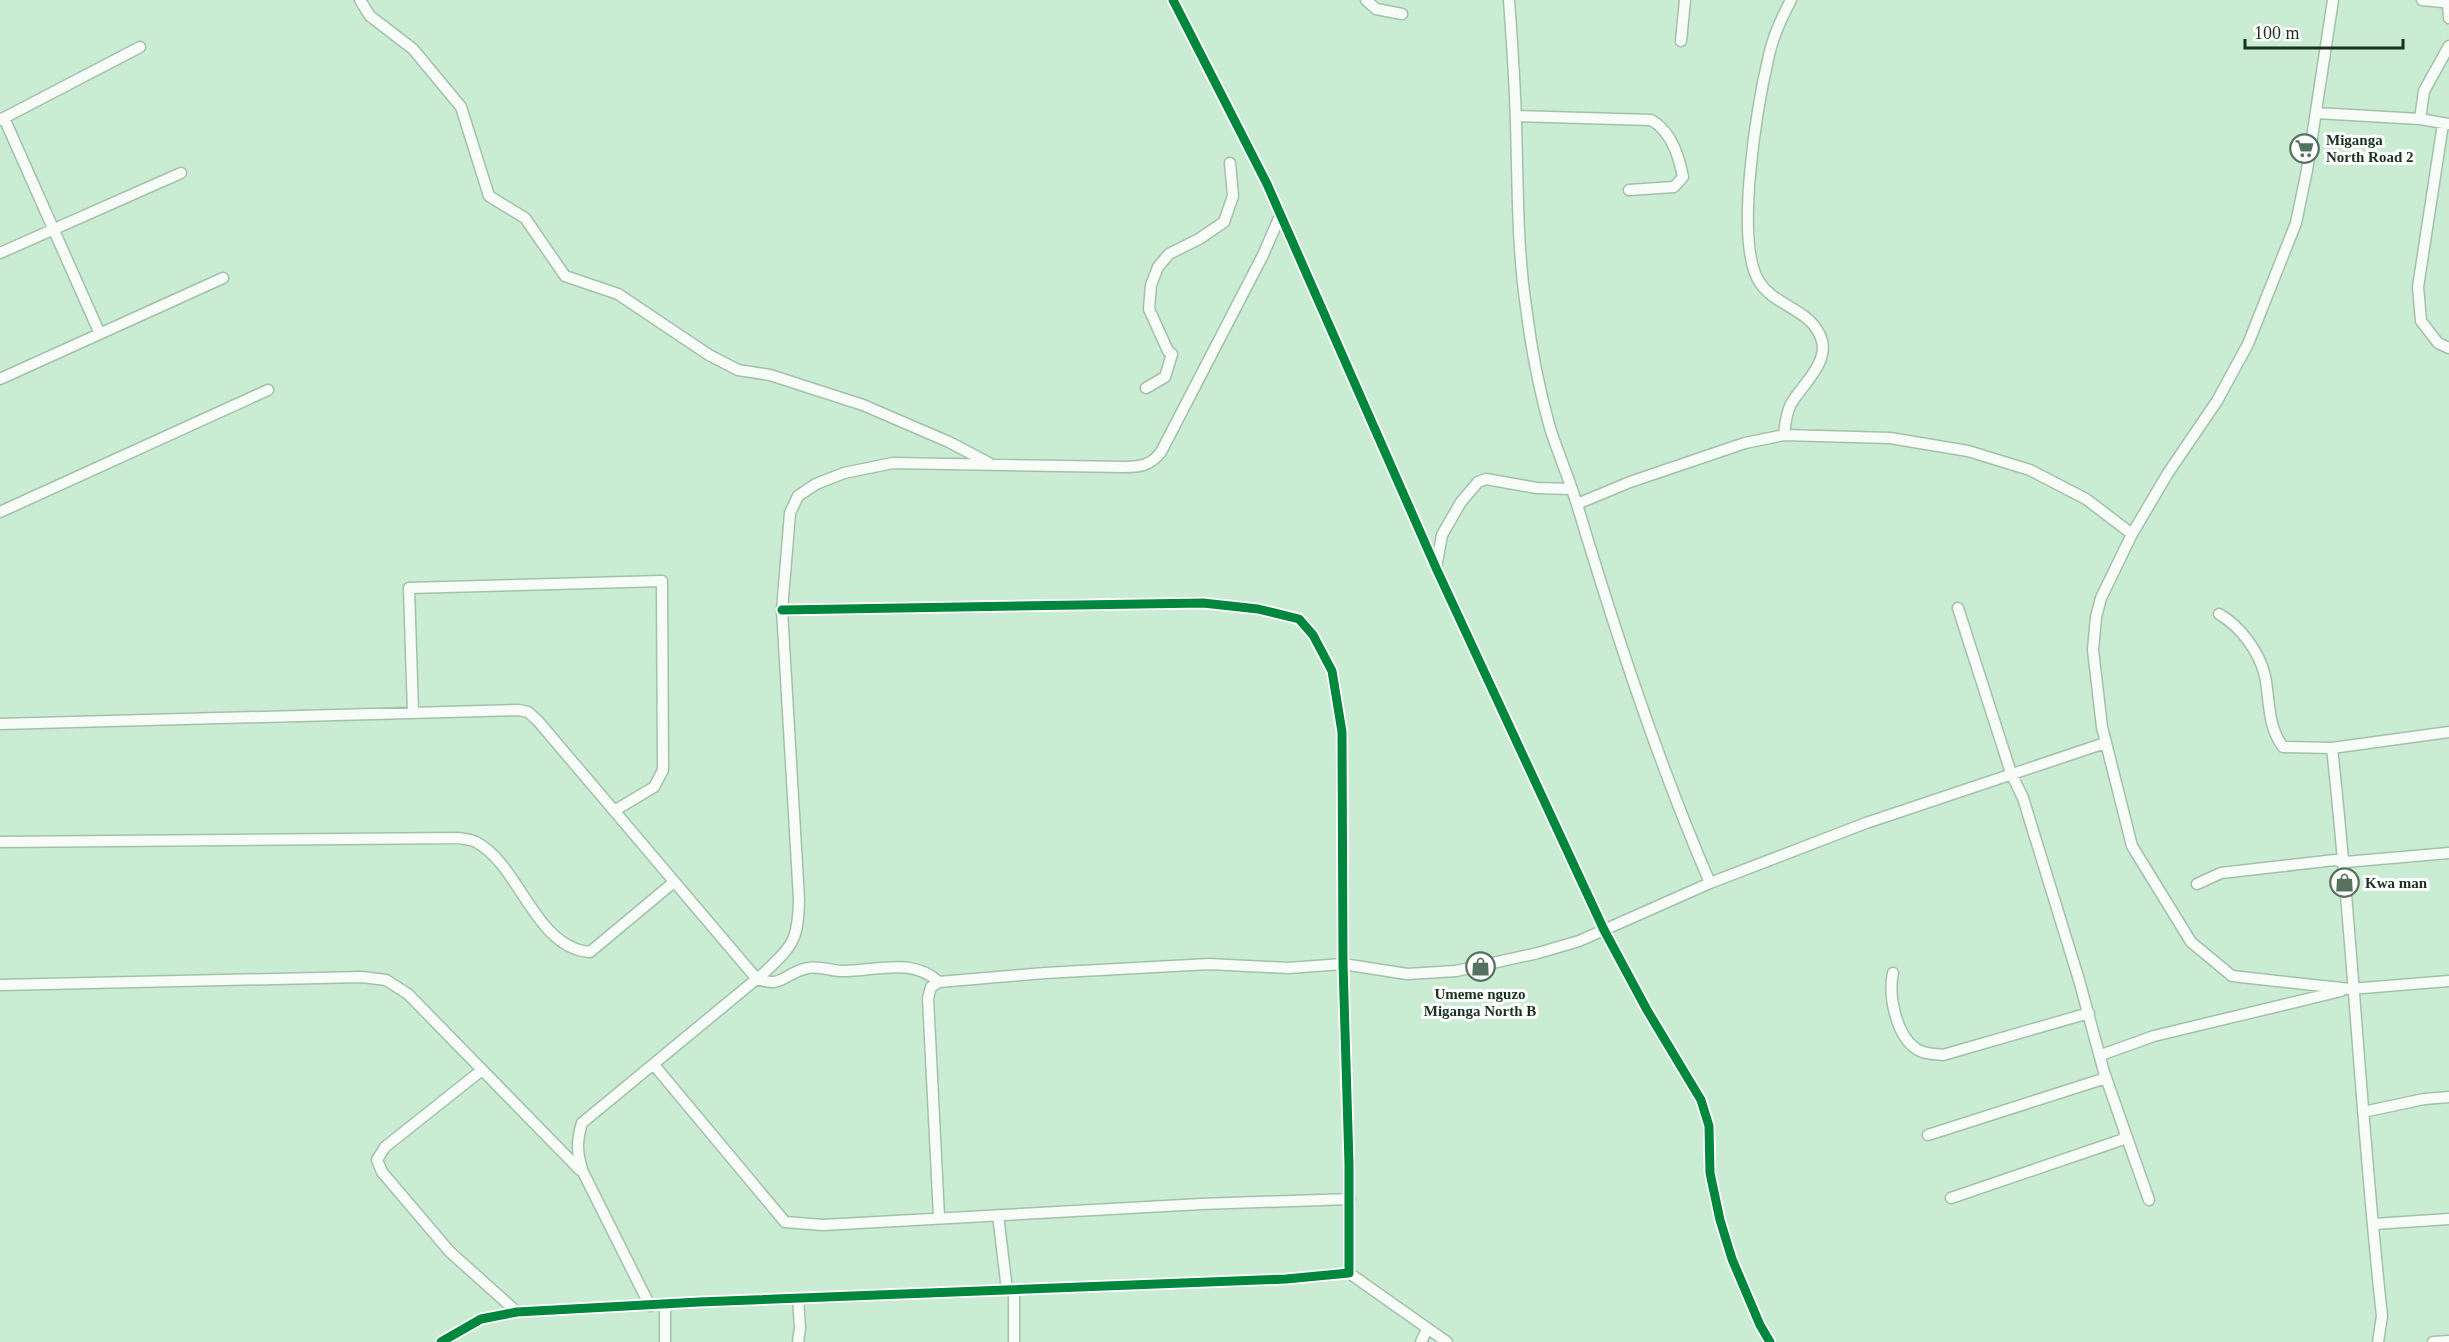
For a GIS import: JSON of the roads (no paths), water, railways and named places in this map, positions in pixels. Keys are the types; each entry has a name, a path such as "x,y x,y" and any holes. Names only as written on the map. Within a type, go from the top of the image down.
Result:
{"street":[{"path":"360,0 370,16 413,49 461,107 489,196 525,218 565,276 618,294 701,350 738,370 770,375 863,405 949,442 992,465"},
{"path":"1173,0 1267,184 1436,568 1604,930 1707,1113 1710,1173 1720,1220 1732,1259 1760,1325 1770,1342"},
{"path":"1366,0 1376,9 1402,14"},
{"path":"1509,0 1516,116 1518,248 1526,309 1550,426 1621,646 1680,813 1710,883"},
{"path":"1681,41 1685,0"},
{"path":"1784,435 1790,406 1821,358 1822,341 1816,328 1802,314 1770,294 1760,283 1750,254 1748,223 1753,155 1769,54 1776,31 1791,0"},
{"path":"2333,0 2296,223 2248,344 2217,401 2168,473 2132,534 2101,598 2096,617 2093,650 2105,743 2132,846 2191,942 2232,976 2352,989"},
{"path":"2422,0 2447,2 2449,18"},
{"path":"2420,119 2424,91 2449,46"},
{"path":"100,334 2,119 140,47"},
{"path":"2316,113 2420,119 2446,124 2418,287 2421,321 2438,344 2449,348"},
{"path":"1516,116 1651,120 1662,126 1680,160 1683,177 1674,187 1629,190"},
{"path":"1146,387 1165,377 1172,354 1168,351 1149,309 1151,285 1158,267 1168,254 1199,239 1224,222 1233,196 1230,163"},
{"path":"0,253 181,173"},
{"path":"650,1305 583,1172 578,1155 577,1139 582,1124 756,978 786,950 797,932 799,898 782,610 790,513 798,496 816,484 844,473 893,463 1143,467 1153,462 1161,452 1252,276 1280,216"},
{"path":"0,379 223,278"},
{"path":"0,512 268,390"},
{"path":"1577,504 1705,455 1745,443 1784,435 1890,438 1927,442 1997,458 2060,484 2086,499 2132,534"},
{"path":"1436,568 1442,534 1461,502 1478,482 1486,479 1537,488 1571,489"},
{"path":"413,713 409,588 662,581 663,770 654,787 614,811"},
{"path":"782,610 1203,603 1258,609 1299,619 1313,635 1332,671 1342,732 1343,964 1350,1199 1349,1273"},
{"path":"1958,608 2011,773 2023,798 2089,1013 2106,1078 2149,1200"},
{"path":"2218,614 2229,620 2255,649 2265,674 2273,733 2283,747 2332,748 2449,732"},
{"path":"0,724 498,709 528,712 756,978 766,983 773,982 812,967 839,971 895,967 917,969 930,974 939,982"},
{"path":"939,1217 928,998 931,987 939,982 1045,973 1209,964 1288,968 1343,964 1407,974 1456,971 1538,953 1579,941 1710,883 1866,823 2105,743"},
{"path":"2332,748 2345,862 2352,989 2382,1316 2378,1342"},
{"path":"0,842 446,838 474,841 498,862 557,939 576,951 590,952 674,882"},
{"path":"2197,884 2221,873 2335,860 2345,862 2449,853"},
{"path":"1893,973 1892,1001 1904,1036 1920,1052 1942,1055 2089,1013"},
{"path":"0,985 362,977 386,980 408,994 583,1172"},
{"path":"2101,1055 2154,1036 2352,989 2449,981"},
{"path":"654,1065 786,1222 823,1225 1200,1204 1350,1199"},
{"path":"482,1070 385,1147 377,1160 381,1172 450,1252 517,1312"},
{"path":"1928,1135 2106,1078"},
{"path":"2363,1112 2424,1099 2449,1098"},
{"path":"1951,1198 2121,1140 2126,1135"},
{"path":"998,1215 1010,1290 1014,1342"},
{"path":"2374,1224 2449,1219"},
{"path":"441,1342 482,1319 517,1312 798,1298 1286,1279 1349,1273 1447,1342"},
{"path":"798,1298 800,1328 798,1342"},
{"path":"664,1342 665,1305"},
{"path":"1420,1342 1427,1329"},
{"path":"2433,1342 2449,1341"}],"place":[{"name":"Miganga North Road 2","path":"2305,149"},
{"name":"Kwa man","path":"2344,883"},
{"name":"Umeme nguzo Miganga North B","path":"1480,967"}]}
